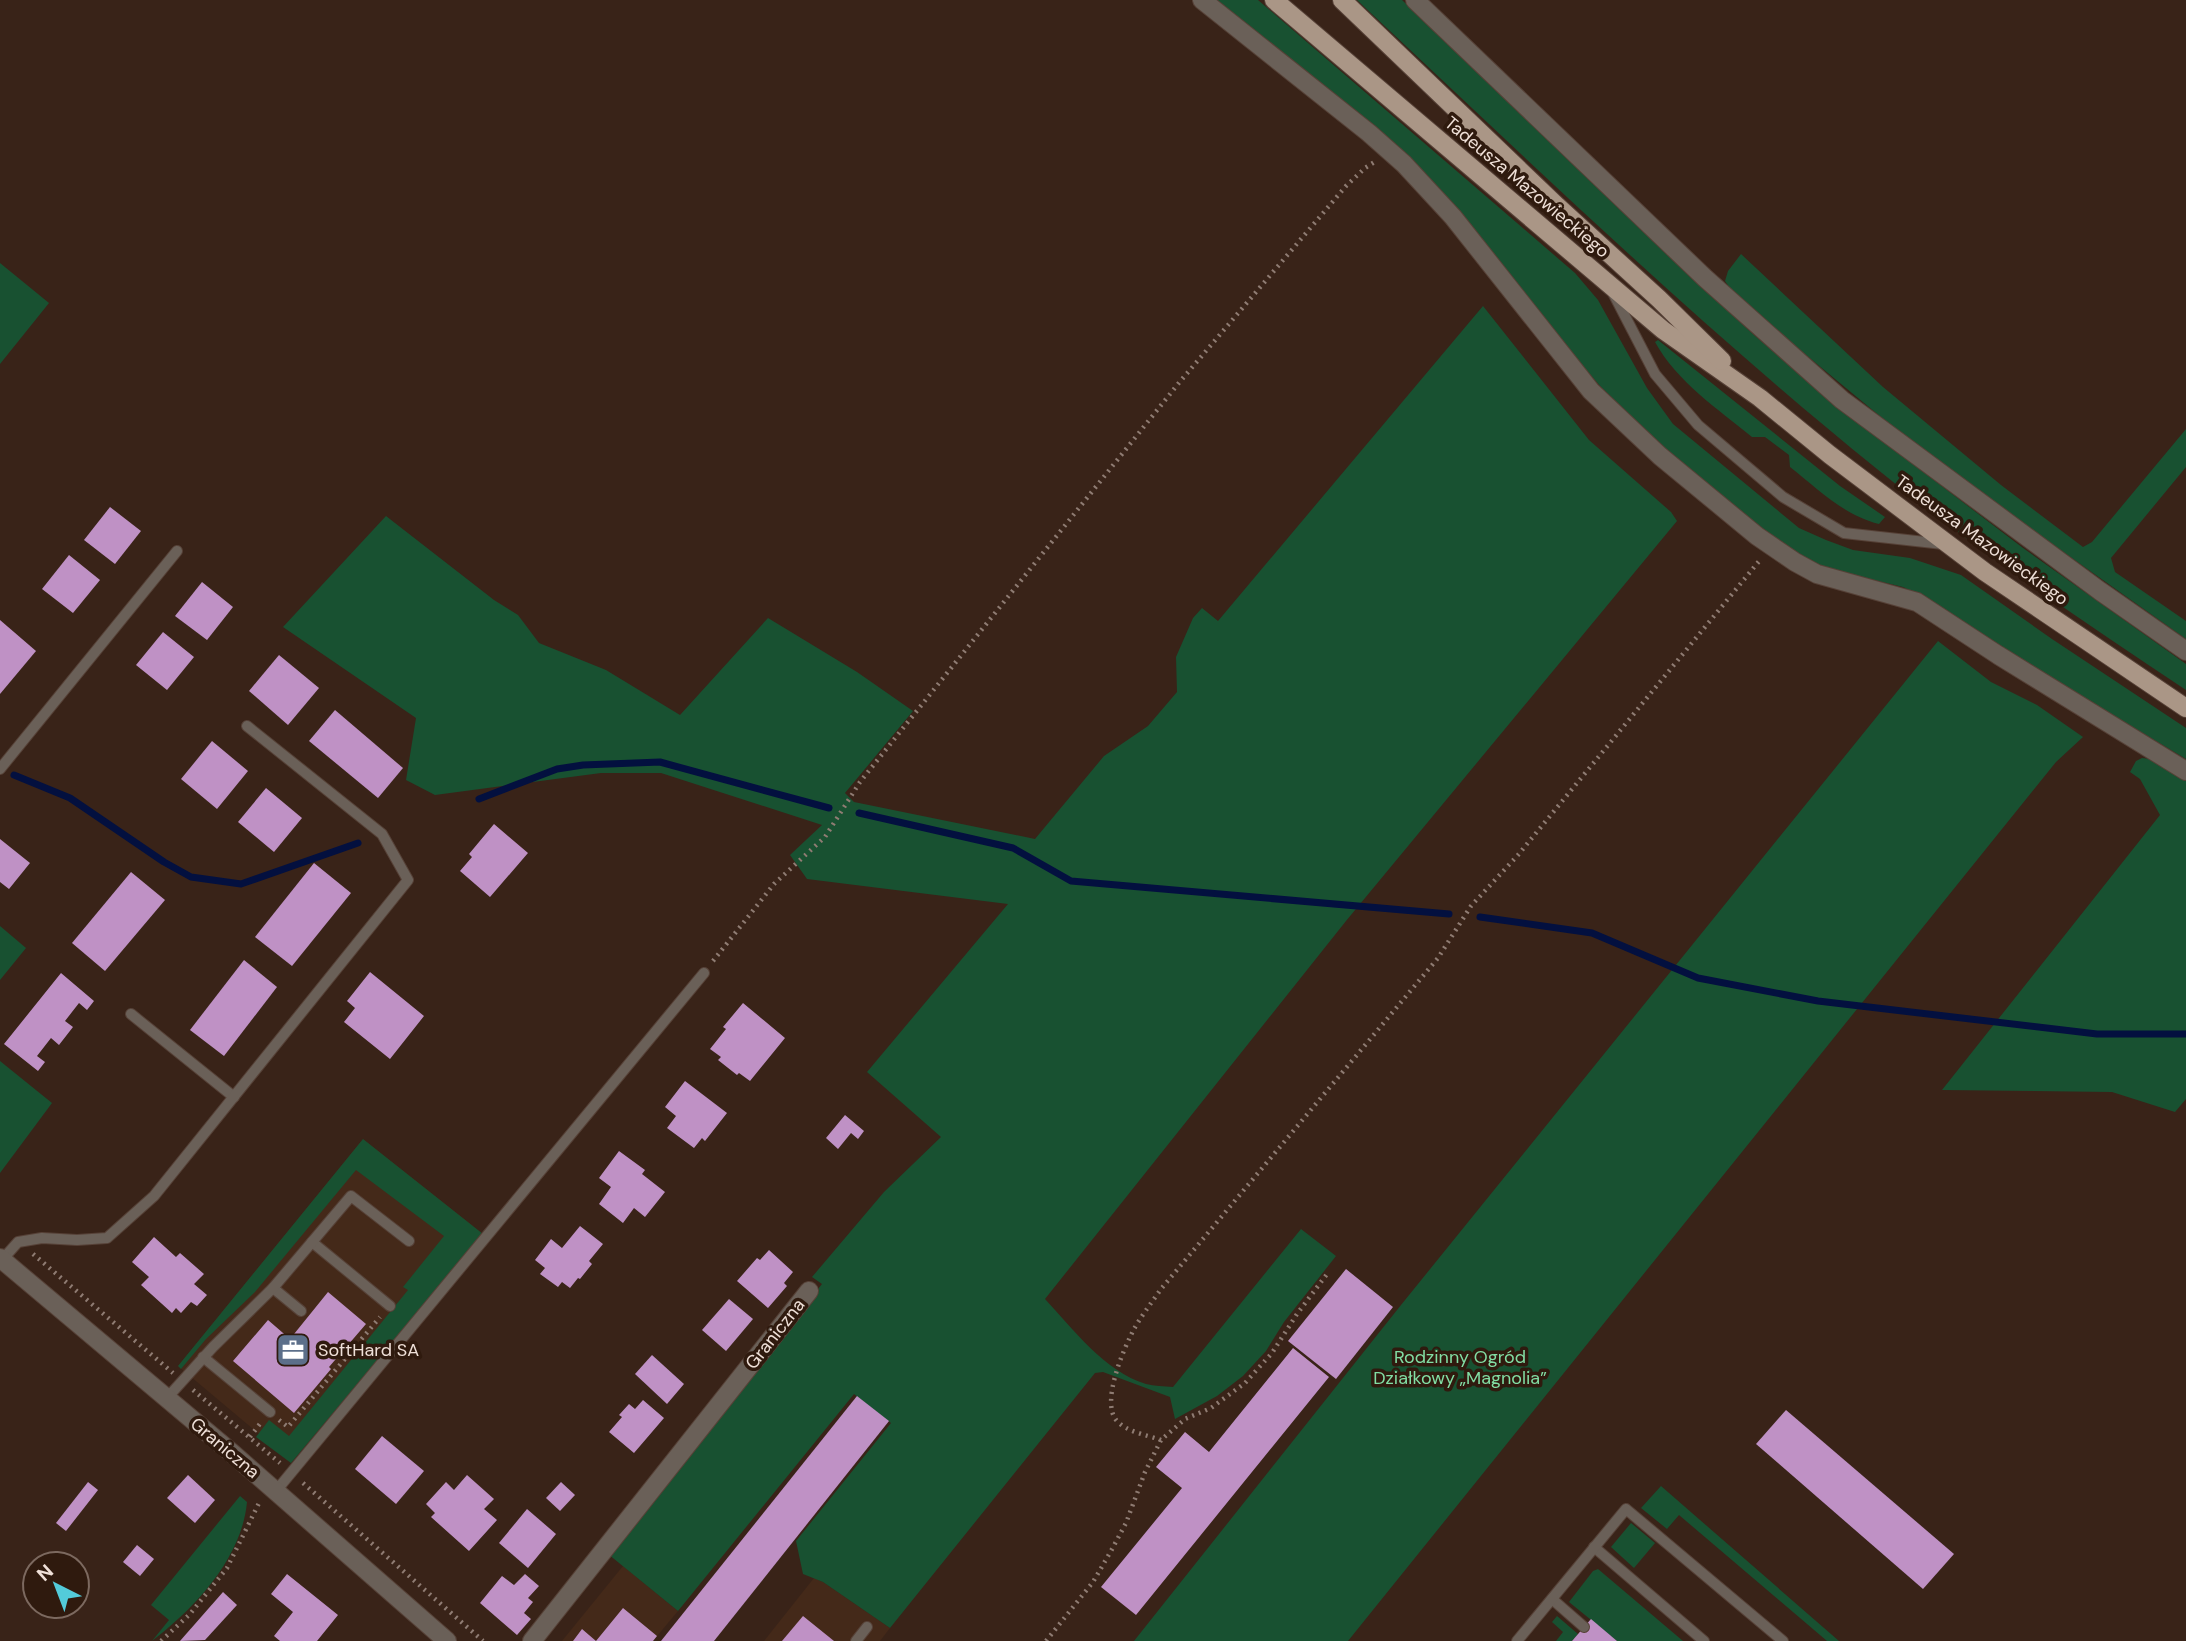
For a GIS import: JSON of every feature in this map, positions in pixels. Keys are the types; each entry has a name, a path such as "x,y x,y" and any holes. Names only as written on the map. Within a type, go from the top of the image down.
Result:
{"main road":[{"name":"Tadeusza Mazowieckiego","path":"1273,0 1663,330 1760,398 1830,455 1985,572 2186,708"},
{"name":"Tadeusza Mazowieckiego","path":"1342,0 1557,206 1651,291 1760,398"}],"street":[{"path":"1202,0 1393,154 1452,216 1591,391 1660,456 1771,546 1817,574 1917,602 2186,771"},
{"path":"1415,0 1695,269 1842,400 2100,591 2186,651"},
{"name":"Graniczna","path":"1,1259 274,1489 447,1641"},
{"name":"Graniczna","path":"532,1641 810,1290"}],"lane":[{"path":"1610,286 1655,374 1698,425 1783,496 1843,533 1952,545"},
{"path":"0,769 177,551"},
{"path":"1,1259 18,1242 42,1238 107,1238 154,1196 408,880 382,834 247,726"},
{"path":"274,1489 292,1474 704,973"},
{"path":"131,1014 234,1097"},
{"path":"167,1398 203,1357 273,1288 351,1196 409,1241"},
{"path":"312,1242 390,1306"},
{"path":"273,1288 300,1311"},
{"path":"203,1357 270,1412"},
{"path":"1517,1641 1626,1508 1783,1641"},
{"path":"1594,1547 1704,1641"},
{"path":"1552,1599 1584,1627"},
{"path":"856,1641 867,1627"}],"path":[{"path":"704,973 774,884 825,836 860,782 1178,384 1346,186 1365,169 1393,154"},
{"path":"1161,1440 1129,1429 1115,1420 1110,1402 1121,1359 1135,1328 1161,1289 1438,958 1471,906 1518,855 1771,546"},
{"path":"18,1242 292,1474 483,1641"},
{"path":"1046,1641 1093,1581 1111,1551 1126,1523 1145,1472 1161,1440 1185,1419 1211,1408 1245,1383 1272,1353 1327,1274"},
{"path":"270,1412 288,1427 390,1306"},
{"path":"161,1641 190,1614 220,1578 260,1502 274,1489"}],"shaded area":[{"path":"363,1139 473,1226 300,1442 271,1444 178,1366"},
{"path":"623,1566 678,1611 653,1641 562,1641"},
{"path":"814,1578 890,1628 880,1641 764,1641"}],"green space":[{"path":"1215,0 1258,0 1575,273 1598,300 1647,388 1673,424 1799,528 1853,550 1910,558 1961,575 2186,728 2186,759 2029,665 1925,598 1903,587 1812,563 1773,538 1668,452 1601,387 1454,205 1402,152"},
{"path":"1357,0 1402,0 1687,273 1838,407 2023,548 2186,664 2186,690 1990,556 1914,499 1809,413 1613,239"},
{"path":"1741,254 1883,387 2001,485 2083,547 2092,542 2186,429 2186,467 2111,558 2115,572 2186,621 2186,639 1979,492 1887,422 1777,331 1732,291 1725,281 1728,271"},
{"path":"0,263 49,303 0,364"},
{"path":"1483,306 1589,440 1671,512 1677,521 1346,921 1045,1299 1103,1360 1117,1370 1146,1384 1173,1387 1301,1229 1336,1256 1284,1322 1266,1351 1243,1376 1217,1396 1175,1419 1170,1397 1103,1372 1095,1373 890,1628 823,1582 803,1574 796,1541 891,1423 854,1394 678,1611 608,1554 822,1284 812,1277 884,1192 941,1137 867,1072 1008,904 807,879 790,855 822,825 661,773 601,773 435,795 406,780 416,718 283,627 386,516 494,600 518,615 539,643 606,670 680,715 768,618 857,672 913,711 845,793 854,802 1035,839 1104,756 1148,726 1177,692 1176,657 1193,618 1202,608 1218,621"},
{"path":"1658,340 1840,486 1885,517 1879,524 1866,520 1842,508 1821,492 1790,467 1789,455 1765,437 1752,437 1686,382 1664,356 1655,342"},
{"name":"Rodzinny Ogród Działkowy „Magnolia”","path":"1938,641 1991,682 2037,705 2083,737 2056,762 1348,1641 1134,1641 1401,1305"},
{"path":"2142,758 2150,759 2186,781 2186,1099 2175,1112 2112,1092 1942,1090 2160,815 2140,779 2130,772 2136,761"},
{"path":"0,926 26,948 0,980"},
{"path":"0,1061 52,1103 0,1173"},
{"path":"363,1139 483,1234 291,1463 256,1437 269,1420 289,1436 408,1290 403,1287 444,1236 356,1170 255,1292 206,1339 181,1369 178,1366"},
{"path":"1661,1486 1839,1641 1827,1641 1679,1515 1667,1529 1641,1508"},
{"path":"240,1496 247,1502 243,1523 226,1562 200,1597 152,1641 169,1620 151,1605"},
{"path":"1631,1523 1655,1543 1634,1568 1611,1547"},
{"path":"1598,1569 1683,1641 1617,1641 1569,1602 1593,1571"},
{"path":"1557,1616 1578,1634 1572,1641 1556,1641 1563,1632 1552,1622"}],"building":[{"path":"110,507 141,531 115,564 84,540"},
{"path":"69,555 100,580 73,613 42,589"},
{"path":"202,582 233,607 207,640 175,616"},
{"path":"0,620 36,651 0,694"},
{"path":"163,632 194,657 167,690 136,665"},
{"path":"279,655 319,688 288,725 249,691"},
{"path":"335,710 403,768 378,798 309,741"},
{"path":"212,741 248,771 217,809 181,779"},
{"path":"266,788 302,818 274,852 238,822"},
{"path":"494,824 528,853 490,897 460,871 472,857 469,854"},
{"path":"0,839 30,863 9,889 0,882"},
{"path":"314,863 351,893 292,966 255,937"},
{"path":"131,872 165,900 105,971 72,943"},
{"path":"244,960 277,987 224,1056 190,1030"},
{"path":"370,972 424,1016 390,1059 344,1022 355,1008 347,1001"},
{"path":"61,973 94,1001 87,1010 79,1003 65,1021 73,1027 59,1045 51,1038 37,1056 45,1062 38,1071 4,1044"},
{"path":"743,1003 785,1038 750,1081 739,1073 737,1075 718,1060 721,1057 710,1049 726,1029 723,1027"},
{"path":"685,1081 727,1113 705,1141 702,1138 694,1148 667,1128 676,1116 665,1107"},
{"path":"845,1115 864,1131 858,1139 851,1133 838,1149 826,1138"},
{"path":"619,1151 645,1170 642,1174 665,1192 645,1217 634,1208 623,1223 599,1204 611,1187 599,1178"},
{"path":"580,1226 603,1244 589,1261 592,1264 580,1279 570,1288 562,1282 558,1287 540,1274 545,1268 535,1260 551,1239 562,1248"},
{"path":"154,1237 176,1257 180,1253 204,1274 194,1284 207,1295 197,1306 191,1302 181,1313 176,1308 172,1313 141,1285 149,1277 132,1262"},
{"path":"769,1250 793,1272 784,1283 787,1286 768,1308 737,1281 757,1258 760,1260"},
{"path":"1346,1269 1393,1307 1336,1379 1288,1341"},
{"name":"SoftHard SA","path":"328,1292 366,1324 294,1413 233,1361 268,1320 290,1339"},
{"path":"729,1299 753,1319 726,1351 702,1330"},
{"path":"1293,1348 1329,1377 1136,1615 1101,1587 1182,1488 1156,1467 1185,1432 1209,1452"},
{"path":"652,1355 684,1384 667,1404 635,1374"},
{"path":"857,1396 889,1421 714,1641 661,1641"},
{"path":"643,1400 664,1418 634,1453 609,1432 629,1404 635,1409"},
{"path":"1786,1410 1954,1554 1923,1589 1756,1444"},
{"path":"382,1436 424,1471 396,1504 355,1469"},
{"path":"188,1475 215,1500 195,1523 167,1498"},
{"path":"467,1475 494,1499 484,1509 497,1520 469,1551 431,1517 435,1513 426,1504 446,1482 454,1490"},
{"path":"88,1482 98,1490 66,1531 56,1523"},
{"path":"561,1482 575,1495 560,1511 546,1498"},
{"path":"527,1509 556,1534 528,1568 499,1543"},
{"path":"137,1545 154,1559 140,1576 123,1562"},
{"path":"287,1574 338,1615 317,1641 280,1641 274,1636 293,1612 271,1594"},
{"path":"525,1574 539,1586 528,1598 533,1602 524,1613 531,1619 517,1635 480,1603 502,1576 514,1585"},
{"path":"223,1592 237,1605 205,1640 180,1641"},
{"path":"623,1608 657,1636 653,1641 596,1641"},
{"path":"803,1616 834,1641 782,1641"},
{"path":"1591,1619 1617,1641 1572,1641"},
{"path":"582,1629 596,1641 573,1641"}],"waterway":[{"path":"479,799 557,769 583,765 660,762 829,808"},
{"path":"14,775 70,798 164,862 191,877 241,884 358,843"},
{"path":"859,813 1013,848 1071,881 1449,914"},
{"path":"1480,917 1592,933 1698,978 1818,1001 2097,1034 2186,1034"}],"place":[{"name":"SoftHard SA","path":"293,1350"}]}
